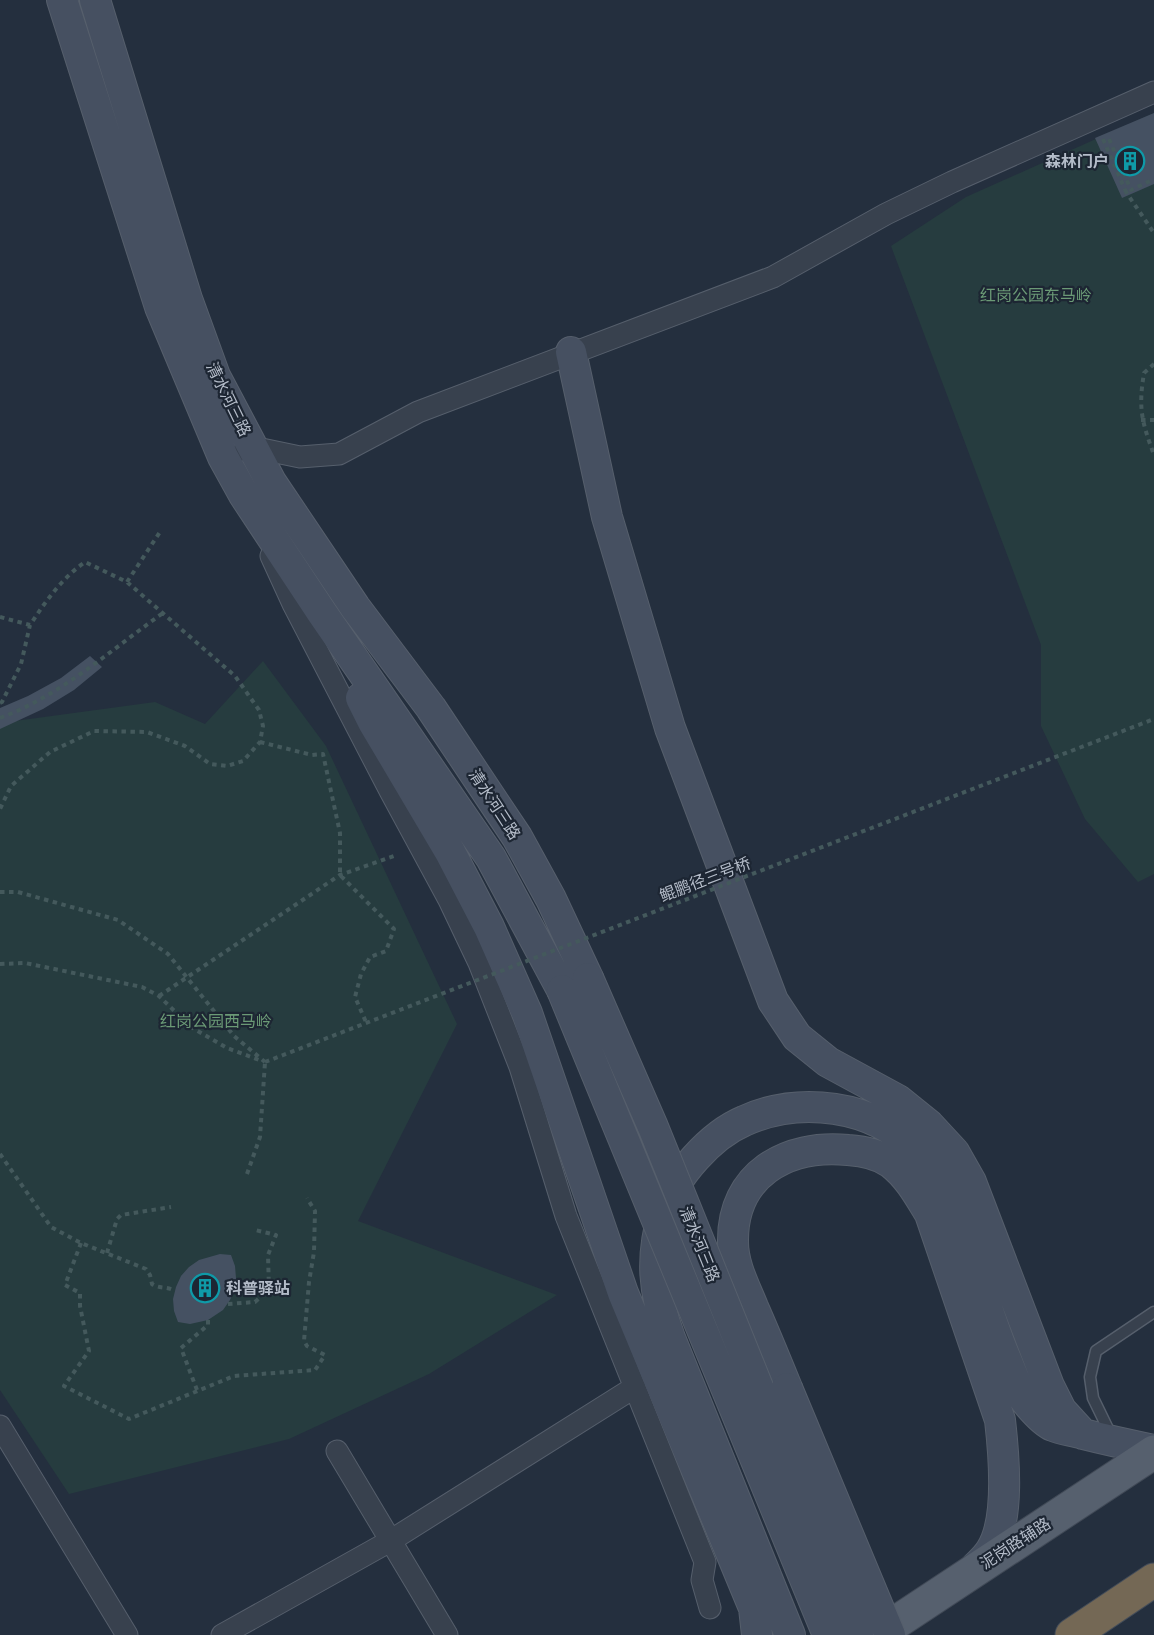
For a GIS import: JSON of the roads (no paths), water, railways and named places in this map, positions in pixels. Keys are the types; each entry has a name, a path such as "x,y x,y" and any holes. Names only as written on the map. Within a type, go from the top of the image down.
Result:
{"highway":[{"path":"1072,1635 1154,1580"}],"main road":[{"name":"泥岗路辅路","path":"877,1635 973,1571 1109,1462 1154,1451"}],"street":[{"name":"清水河三路","path":"62,0 160,307 223,457 244,495 322,613 575,984 653,1127 858,1635"},
{"name":"清水河三路","path":"95,0 186,298 215,376 271,482 354,607 431,708 517,837 551,899 575,984 828,1635"},
{"path":"223,457 252,447 300,457 339,454 418,412 773,277 886,214 1154,92"},
{"path":"571,352 607,517 670,728 773,1001 797,1037 828,1062 898,1100 929,1125 954,1152 971,1182 1049,1386 1061,1410 1109,1462"},
{"path":"244,495 293,604 449,900 479,963 520,1067 566,1216 705,1562 702,1580 710,1608"},
{"path":"322,613 373,722 450,852 489,927 527,1013 620,1283 754,1608 757,1635"},
{"path":"790,1635 660,1311 655,1287 654,1264 657,1233 666,1204 680,1177 699,1154 742,1121 765,1114 806,1107 839,1109 866,1116 892,1131 915,1149 934,1173 951,1205 998,1340 1018,1389 1029,1405 1051,1426 1082,1433"},
{"path":"890,1635 736,1266 733,1242 736,1216 743,1195 760,1173 776,1161 802,1152 832,1148 862,1151 890,1162 913,1185 930,1214 1000,1420 1004,1474 1002,1516 999,1532 991,1550 973,1571"},
{"path":"222,1635 390,1540 635,1387"},
{"path":"0,1426 127,1635"},
{"path":"337,1451 447,1635"}],"lane":[{"path":"1154,1312 1096,1351 1090,1377 1109,1462 1154,1451"}],"place":[{"name":"森林门户","path":"1130,161"},
{"name":"科普驿站","path":"205,1288"}],"park label":[{"name":"红岗公园东马岭","path":"1036,295"},
{"name":"红岗公园西马岭","path":"216,1021"}]}
